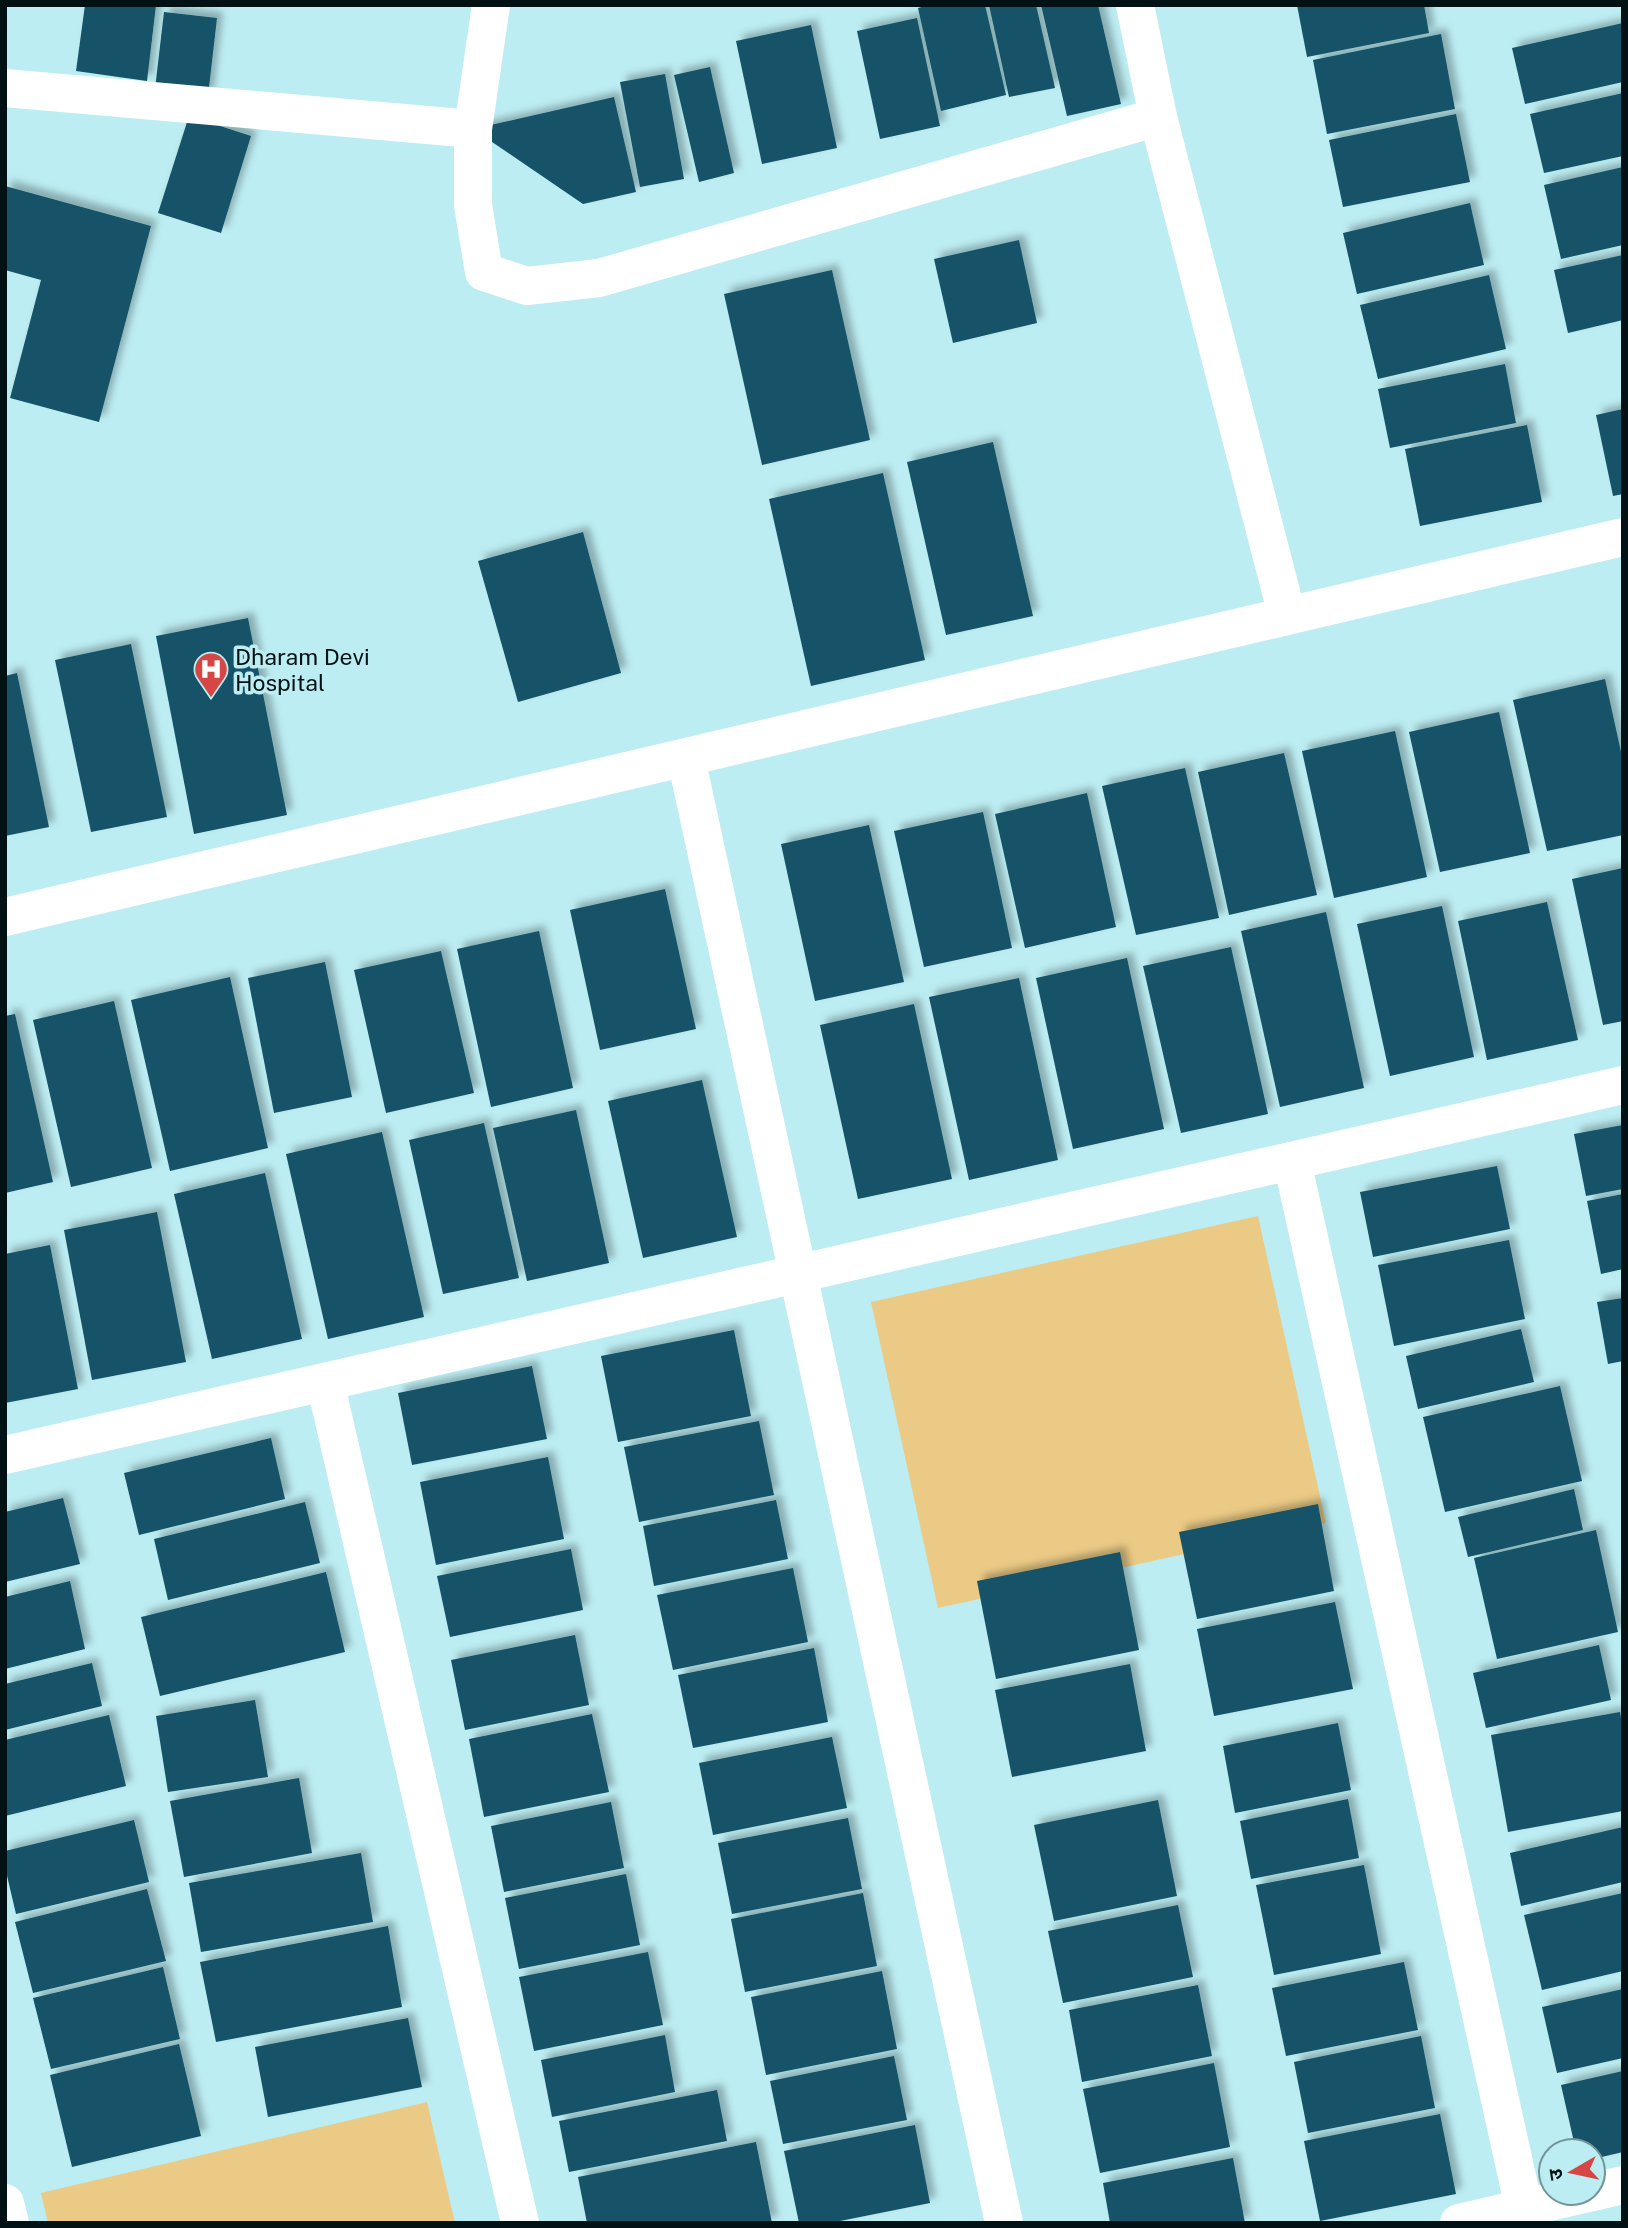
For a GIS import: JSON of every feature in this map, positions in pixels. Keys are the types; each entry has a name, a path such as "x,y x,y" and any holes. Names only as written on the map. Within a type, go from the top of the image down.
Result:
{"street":[{"path":"491,5 474,128 473,205 484,272 527,286 600,278 1158,117"},
{"path":"1135,5 1158,117 1287,615"},
{"path":"5,88 474,128"},
{"path":"5,917 1623,537"},
{"path":"686,758 1004,2223"},
{"path":"5,1455 1623,1085"},
{"path":"1292,1161 1524,2208"},
{"path":"325,1382 520,2223"},
{"path":"5,2203 10,2223"},
{"path":"1458,2223 1537,2205"}],"shaded area":[{"path":"1258,1216 1326,1523 938,1608 871,1302"},
{"path":"427,2102 455,2223 48,2223 41,2193"}],"building":[{"path":"85,5 156,5 147,81 76,71"},
{"path":"929,5 985,5 1006,95 941,111 918,8"},
{"path":"989,5 1036,5 1055,88 1009,97"},
{"path":"1041,5 1098,5 1121,104 1067,116"},
{"path":"1297,5 1424,5 1429,33 1307,57"},
{"path":"164,12 217,18 208,96 155,89"},
{"path":"917,18 940,126 880,139 857,31"},
{"path":"1623,23 1623,82 1525,104 1512,48"},
{"path":"811,25 837,148 762,164 736,41"},
{"path":"1441,34 1455,109 1327,134 1313,60"},
{"path":"710,67 734,173 699,182 674,75"},
{"path":"665,74 684,179 640,187 620,82"},
{"path":"1623,93 1623,156 1544,173 1530,114"},
{"path":"614,97 636,192 583,204 473,129"},
{"path":"1456,114 1470,182 1343,207 1329,140"},
{"path":"189,116 251,136 221,233 158,213"},
{"path":"1623,167 1623,245 1561,259 1544,185"},
{"path":"5,186 151,226 99,422 10,398 41,280 5,270"},
{"path":"1470,203 1484,265 1357,294 1343,233"},
{"path":"1019,240 1037,323 953,343 934,259"},
{"path":"1623,255 1623,320 1568,333 1554,270"},
{"path":"832,270 870,440 762,465 724,294"},
{"path":"1489,275 1506,349 1378,379 1360,305"},
{"path":"1505,364 1516,423 1390,448 1378,389"},
{"path":"1623,409 1623,494 1613,496 1596,415"},
{"path":"1527,425 1542,502 1420,526 1405,449"},
{"path":"993,442 1033,616 946,635 907,462"},
{"path":"883,473 925,660 811,686 769,499"},
{"path":"583,532 621,673 518,702 478,561"},
{"path":"248,618 287,815 194,834 156,636"},
{"path":"131,644 167,817 91,832 55,660"},
{"path":"17,673 49,827 5,836 5,676"},
{"path":"1605,679 1623,761 1623,835 1547,851 1513,700"},
{"path":"1499,712 1530,853 1440,872 1409,732"},
{"path":"1395,731 1427,877 1334,898 1302,751"},
{"path":"1284,753 1317,895 1229,915 1198,772"},
{"path":"1185,768 1219,918 1136,935 1102,786"},
{"path":"1087,793 1116,927 1025,948 995,814"},
{"path":"983,812 1012,948 924,967 894,831"},
{"path":"869,825 904,982 815,1001 781,844"},
{"path":"1623,868 1623,1021 1603,1025 1572,879"},
{"path":"665,889 696,1029 600,1050 570,910"},
{"path":"1547,902 1578,1040 1487,1060 1458,921"},
{"path":"1442,906 1474,1057 1390,1076 1357,924"},
{"path":"1326,912 1364,1088 1280,1107 1241,931"},
{"path":"539,931 573,1088 491,1107 457,949"},
{"path":"1231,947 1268,1114 1181,1133 1143,966"},
{"path":"441,951 474,1093 386,1113 354,970"},
{"path":"1127,958 1164,1129 1073,1149 1036,978"},
{"path":"325,962 352,1097 274,1113 248,978"},
{"path":"230,977 268,1148 170,1171 131,1000"},
{"path":"1019,978 1058,1160 969,1180 929,997"},
{"path":"114,1001 152,1168 71,1187 33,1020"},
{"path":"914,1004 952,1179 858,1199 820,1025"},
{"path":"15,1014 53,1182 5,1193 5,1016"},
{"path":"702,1080 737,1237 643,1258 608,1101"},
{"path":"576,1110 609,1263 527,1281 493,1128"},
{"path":"484,1123 519,1278 443,1294 409,1140"},
{"path":"1623,1125 1623,1189 1586,1196 1574,1134"},
{"path":"382,1132 424,1317 328,1339 286,1154"},
{"path":"1497,1166 1510,1229 1373,1257 1360,1192"},
{"path":"265,1173 302,1339 212,1359 174,1194"},
{"path":"1623,1194 1623,1269 1601,1274 1587,1201"},
{"path":"157,1212 186,1362 92,1380 64,1230"},
{"path":"1509,1240 1525,1319 1394,1346 1378,1265"},
{"path":"50,1245 78,1389 5,1403 5,1254"},
{"path":"1623,1298 1623,1361 1608,1364 1597,1302"},
{"path":"1521,1329 1534,1382 1418,1409 1406,1356"},
{"path":"734,1330 751,1416 618,1442 601,1356"},
{"path":"532,1366 547,1439 412,1465 398,1393"},
{"path":"1560,1386 1582,1481 1445,1512 1423,1417"},
{"path":"759,1421 774,1495 639,1522 624,1447"},
{"path":"271,1438 285,1499 139,1535 124,1473"},
{"path":"548,1457 564,1539 436,1565 420,1482"},
{"path":"1574,1489 1583,1530 1468,1557 1458,1517"},
{"path":"63,1498 80,1564 5,1582 5,1512"},
{"path":"776,1500 788,1559 654,1586 643,1526"},
{"path":"305,1502 320,1563 168,1600 154,1539"},
{"path":"1318,1504 1334,1591 1197,1619 1179,1532"},
{"path":"1596,1530 1618,1632 1497,1659 1474,1558"},
{"path":"571,1549 583,1610 450,1637 437,1576"},
{"path":"1120,1552 1139,1650 996,1679 977,1581"},
{"path":"793,1568 808,1642 673,1670 657,1595"},
{"path":"326,1572 345,1652 160,1696 141,1617"},
{"path":"70,1581 85,1649 5,1669 5,1597"},
{"path":"1335,1602 1353,1689 1214,1716 1197,1629"},
{"path":"575,1635 589,1705 465,1730 451,1660"},
{"path":"1599,1645 1611,1700 1486,1728 1473,1673"},
{"path":"814,1648 828,1722 693,1748 678,1675"},
{"path":"92,1663 102,1706 5,1730 5,1684"},
{"path":"1130,1664 1146,1751 1012,1777 995,1690"},
{"path":"255,1700 268,1777 168,1792 156,1716"},
{"path":"1620,1712 1623,1730 1623,1811 1508,1832 1491,1735"},
{"path":"592,1714 609,1792 484,1817 469,1739"},
{"path":"109,1715 126,1786 5,1816 5,1740"},
{"path":"1338,1723 1351,1790 1235,1813 1223,1746"},
{"path":"832,1737 847,1808 713,1835 699,1763"},
{"path":"299,1778 312,1853 184,1877 170,1801"},
{"path":"1348,1799 1359,1858 1251,1879 1240,1821"},
{"path":"1158,1800 1177,1896 1054,1921 1034,1825"},
{"path":"611,1802 624,1868 504,1892 491,1826"},
{"path":"848,1818 862,1889 732,1914 718,1843"},
{"path":"134,1820 149,1882 16,1914 5,1867 5,1851"},
{"path":"1623,1827 1623,1882 1521,1906 1510,1853"},
{"path":"361,1853 373,1922 201,1952 189,1883"},
{"path":"1364,1865 1381,1954 1274,1975 1256,1885"},
{"path":"626,1874 640,1945 519,1969 505,1898"},
{"path":"147,1889 166,1961 33,1993 15,1922"},
{"path":"863,1893 877,1966 745,1992 731,1919"},
{"path":"1623,1893 1623,1971 1542,1990 1524,1915"},
{"path":"1178,1905 1193,1977 1063,2003 1048,1931"},
{"path":"388,1926 402,2007 216,2042 200,1962"},
{"path":"648,1952 663,2025 534,2051 519,1977"},
{"path":"1404,1962 1418,2030 1286,2056 1272,1988"},
{"path":"163,1967 180,2039 51,2069 33,1998"},
{"path":"882,1971 897,2049 766,2075 751,1997"},
{"path":"1198,1985 1212,2056 1082,2082 1069,2010"},
{"path":"1623,1989 1623,2058 1557,2073 1542,2007"},
{"path":"408,2018 422,2087 268,2117 255,2047"},
{"path":"665,2035 675,2092 552,2117 541,2060"},
{"path":"1421,2036 1435,2108 1308,2133 1294,2062"},
{"path":"179,2044 201,2136 72,2167 50,2075"},
{"path":"894,2056 907,2120 783,2144 770,2081"},
{"path":"1214,2063 1230,2147 1100,2173 1083,2089"},
{"path":"1623,2071 1623,2152 1607,2156 1607,2137 1573,2137 1561,2085"},
{"path":"717,2090 727,2141 569,2172 559,2121"},
{"path":"1440,2114 1456,2194 1320,2221 1304,2141"},
{"path":"915,2125 930,2203 830,2223 799,2223 784,2151"},
{"path":"756,2142 772,2223 587,2223 578,2177"},
{"path":"1233,2158 1245,2223 1110,2223 1103,2183"}],"place":[{"name":"Dharam Devi Hospital","path":"211,699"}]}
